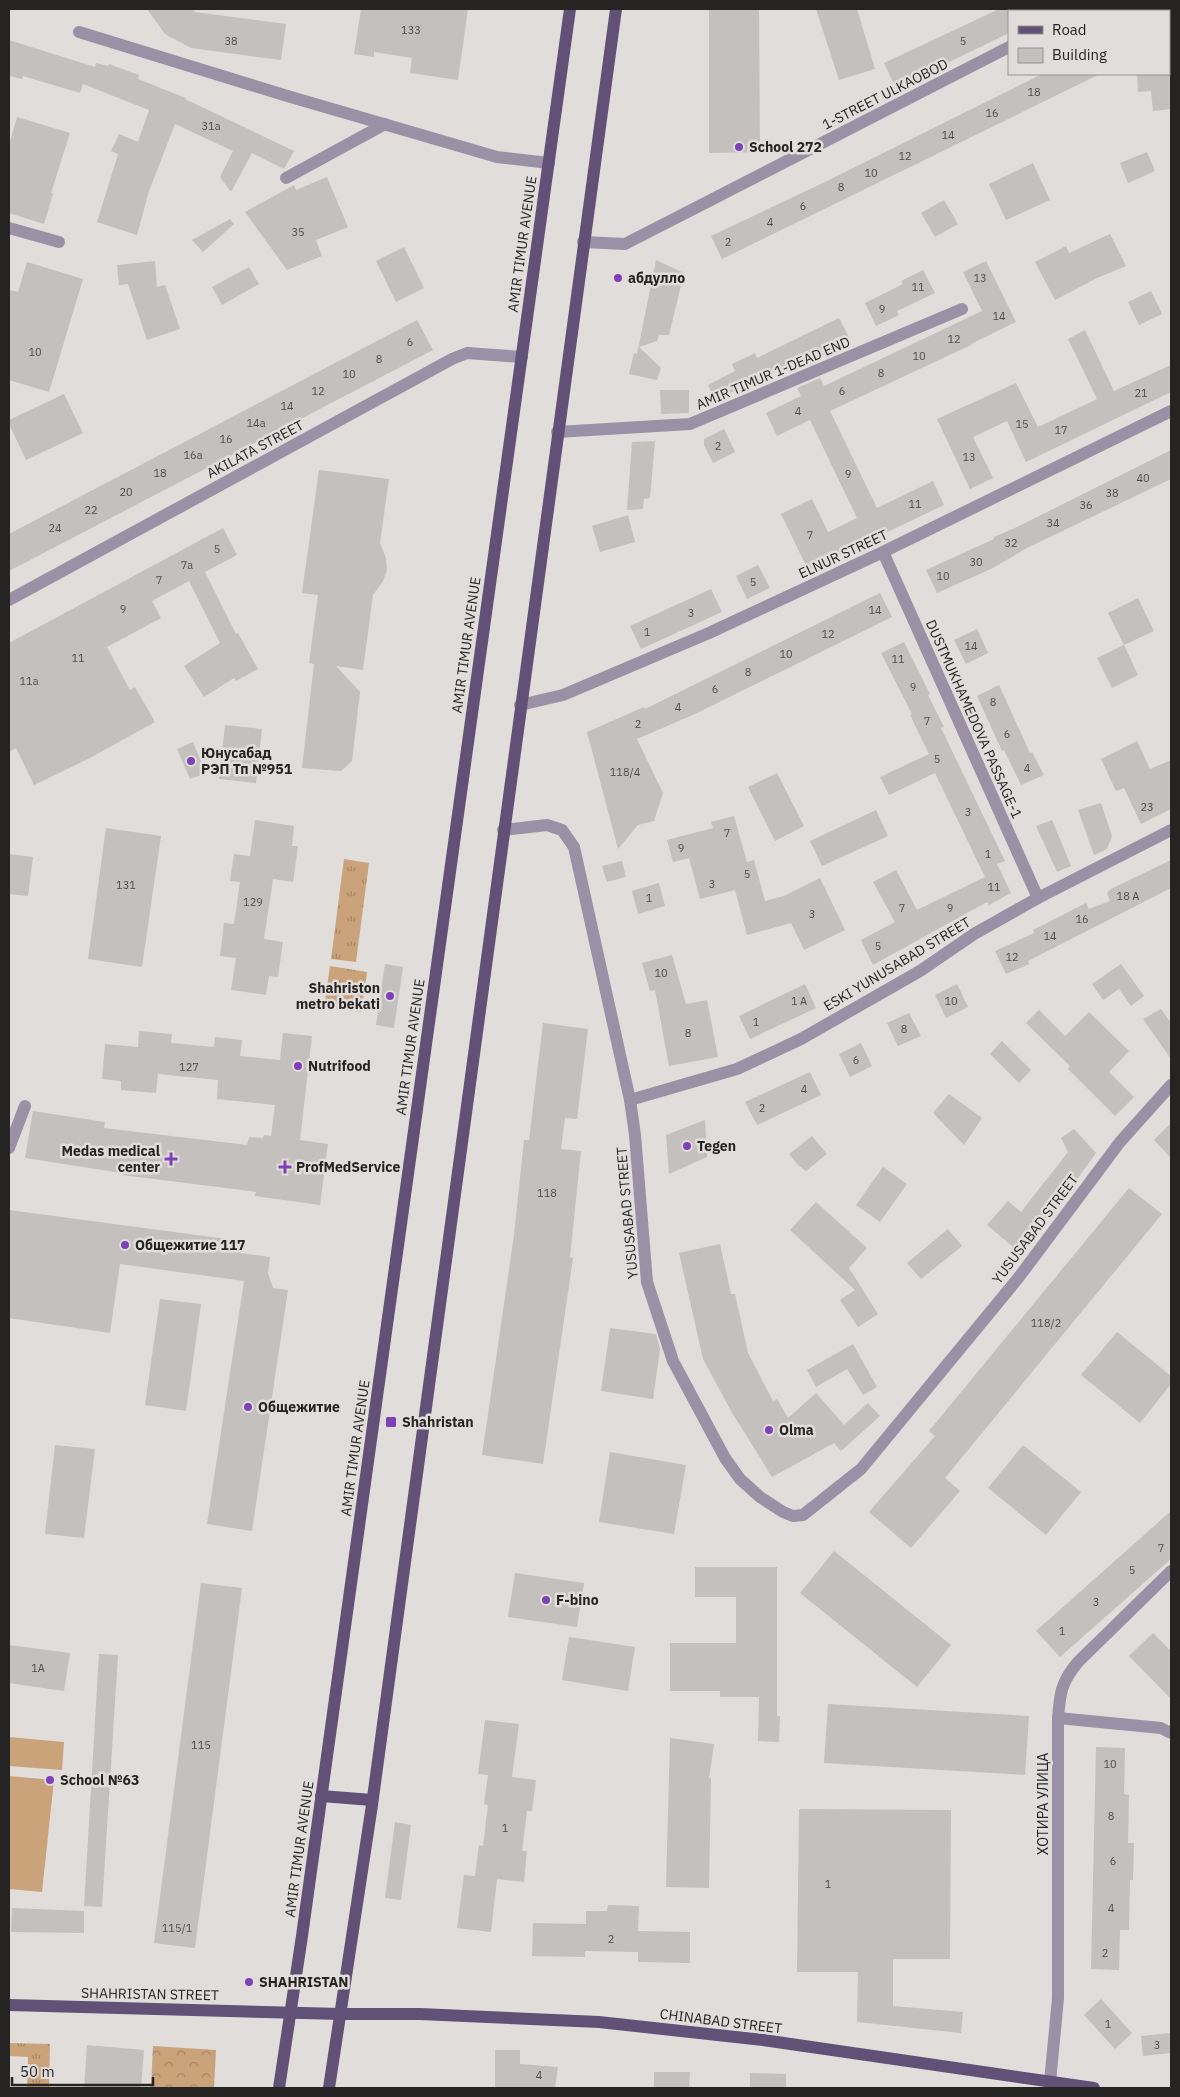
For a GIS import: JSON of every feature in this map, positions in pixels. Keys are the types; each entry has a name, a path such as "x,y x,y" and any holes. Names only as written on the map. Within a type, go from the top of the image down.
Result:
{"main road":[{"name":"AMIR TIMUR AVENUE","path":"278,2088 322,1796 570,9"},
{"path":"329,2088 372,1800 616,9"},
{"path":"322,1796 372,1800"},
{"name":"SHAHRISTAN STREET","path":"9,2006 341,2014"},
{"name":"CHINABAD STREET","path":"341,2014 420,2014 599,2022 763,2040 1094,2088"}],"street":[{"path":"79,32 497,157 549,162"},
{"name":"1-STREET ULKAOBOD","path":"583,242 625,244 1008,48"},
{"path":"286,178 386,124"},
{"path":"9,228 59,242"},
{"name":"AMIR TIMUR 1-DEAD END","path":"557,432 690,424 962,310"},
{"name":"АKILATA STREET","path":"9,600 452,359 467,353 522,357"},
{"name":"ELNUR STREET","path":"520,704 562,696 709,634 883,552 1171,411"},
{"name":"DUSTMUKHAMEDOVA PASSAGE-1","path":"883,552 1038,898"},
{"name":"YUSUSABAD STREET","path":"503,830 547,825 562,830 574,847 630,1100 635,1135 648,1282 672,1361 725,1458 740,1479 782,1512 793,1516 803,1515 861,1469 1019,1277 1120,1142 1171,1085"},
{"name":"ESKI YUNUSABAD STREET","path":"630,1100 737,1069 801,1040 920,971 974,934 1038,898 1171,830"},
{"path":"9,1148 25,1106"},
{"name":"ХОТИРА УЛИЦА","path":"1050,2082 1058,1998 1058,1718 1061,1688 1066,1676 1078,1662 1171,1571"},
{"path":"1058,1718 1161,1728 1171,1733"}],"green space":[{"path":"344,859 369,863 356,962 331,959"},
{"path":"330,966 367,972 361,1012 324,1007"},
{"path":"9,1737 64,1742 62,1770 9,1766"},
{"path":"9,1776 54,1780 42,1892 9,1889"},
{"path":"9,2043 50,2044 49,2088 27,2088 28,2057 9,2056"},
{"path":"153,2046 216,2050 214,2088 151,2088"}],"building":[{"path":"147,9 193,9 195,12 286,24 281,60 191,48 165,34"},
{"path":"361,9 468,9 458,80 410,73 412,58 374,52 374,57 354,54"},
{"path":"709,9 759,9 760,152 709,153"},
{"path":"816,9 857,9 875,69 839,80"},
{"path":"999,9 1009,9 1008,33 896,88 884,63"},
{"path":"9,40 95,67 96,63 108,66 109,64 139,75 138,79 186,98 294,151 284,169 252,153 231,192 220,177 233,151 175,124 149,191 137,235 97,222 118,154 111,151 119,134 138,142 149,110 83,84 80,93 23,76 22,79 9,76"},
{"path":"1171,74 1171,109 1153,111 1151,91 1138,92 1137,75"},
{"path":"1040,75 1098,75 722,259 711,236 825,182"},
{"path":"17,117 70,133 51,193 53,194 44,224 9,213 9,145"},
{"path":"1147,152 1155,171 1128,183 1120,163"},
{"path":"1033,163 1050,200 1006,220 989,184"},
{"path":"327,177 348,227 316,240 322,256 287,270 245,212 294,185 296,190"},
{"path":"944,200 958,224 935,237 921,213"},
{"path":"230,219 234,224 203,252 192,240"},
{"path":"1110,234 1126,266 1097,278 1055,300 1035,262 1066,246 1069,253"},
{"path":"404,247 424,288 396,302 376,261"},
{"path":"656,260 684,273 669,335 659,335 657,341 639,347 661,368 657,380 629,374 634,353 637,354"},
{"path":"155,261 157,287 165,285 180,329 147,340 128,284 119,285 117,265"},
{"path":"986,261 1016,322 830,411 877,508 933,481 944,505 808,570 781,514 812,499 828,532 857,518 810,420 777,436 766,413 801,396 797,388 820,378 824,386 982,311 963,272"},
{"path":"27,262 83,279 49,392 9,380 9,290 18,292"},
{"path":"249,267 259,284 222,305 212,287"},
{"path":"923,270 935,293 897,311 899,315 876,326 865,303 903,284 901,281"},
{"path":"1151,291 1162,314 1139,325 1128,302"},
{"path":"839,318 851,341 812,360 813,363 790,373 787,366 715,400 708,385 735,371 732,364 755,353 757,358"},
{"path":"417,320 433,350 9,571 9,534"},
{"path":"1085,330 1114,391 1171,365 1171,392 1026,462 1007,421 973,437 993,478 970,489 937,419 1016,383 1038,427 1097,399 1068,339"},
{"path":"660,390 689,390 689,413 661,414"},
{"path":"64,394 83,433 26,460 9,424 9,420"},
{"path":"724,429 735,452 713,463 704,445 704,439"},
{"path":"655,441 650,498 644,499 643,509 627,510 632,442"},
{"path":"1171,450 1171,479 1027,548 993,568 937,593 926,570 994,539 994,537"},
{"path":"319,470 389,479 380,543 386,558 387,570 383,581 373,595 363,670 336,666 360,692 352,761 341,771 302,768 314,664 309,663 318,595 302,593"},
{"path":"628,515 635,542 600,552 592,526"},
{"path":"223,528 237,555 205,572 236,634 238,633 258,669 236,681 234,678 204,697 184,666 220,643 189,581 152,601 161,618 107,647 130,690 135,687 155,722 90,758 34,785 16,748 9,752 9,643"},
{"path":"758,565 770,588 747,599 736,576"},
{"path":"711,589 722,612 641,649 630,626"},
{"path":"880,593 892,617 695,714 637,739 663,793 654,821 638,825 618,849 587,732 644,707 645,709"},
{"path":"1138,598 1154,631 1124,645 1108,613"},
{"path":"977,629 988,653 966,664 954,640"},
{"path":"904,642 930,694 928,695 944,727 941,728 1005,861 997,864 1011,893 989,905 987,902 873,965 861,940 895,922 873,882 896,870 917,910 985,877 935,773 889,795 880,777 929,754 910,715 912,714 881,653"},
{"path":"1124,645 1138,675 1112,688 1097,658"},
{"path":"999,685 1030,753 1032,752 1044,775 1021,785 1004,750 1002,751 977,696"},
{"path":"225,725 262,729 256,783 219,779"},
{"path":"1137,741 1150,769 1171,760 1171,809 1141,824 1124,788 1116,791 1101,759"},
{"name":"Юнусабад РЭП Тп №951","path":"193,742 206,773 190,779 177,749"},
{"path":"777,773 804,826 775,841 748,787"},
{"path":"1101,803 1112,836 1107,849 1094,855 1078,810"},
{"path":"876,810 888,836 822,866 810,841"},
{"path":"734,816 747,862 754,860 765,901 784,896 820,878 845,930 804,950 791,923 747,935 735,890 700,899 689,858 673,862 667,840 713,828 711,822"},
{"path":"255,820 294,826 292,846 298,846 293,882 273,879 264,939 283,942 278,977 269,976 266,995 231,990 236,958 220,956 224,923 234,924 240,882 230,881 234,854 250,856"},
{"path":"1052,820 1071,866 1057,872 1036,826"},
{"path":"106,828 161,836 142,967 88,959"},
{"path":"9,854 33,857 28,896 9,894"},
{"path":"1171,860 1171,888 1028,961 1029,964 1006,974 995,951 1034,933 1033,930 1086,903 1089,909 1110,901 1107,893 1111,889"},
{"path":"622,861 626,877 607,882 602,866"},
{"path":"659,883 665,906 638,914 632,891"},
{"path":"672,955 686,1004 707,1000 718,1057 669,1066 655,990 650,991 642,963"},
{"name":"Shahriston metro bekati","path":"385,964 403,967 394,1028 376,1025"},
{"path":"1121,964 1144,996 1131,1006 1119,989 1103,1000 1092,984"},
{"path":"805,984 816,1008 750,1039 739,1016"},
{"path":"957,984 968,1007 946,1018 935,995"},
{"path":"1161,1009 1171,1023 1171,1059 1143,1019"},
{"path":"1039,1010 1065,1036 1089,1012 1129,1051 1109,1072 1134,1097 1115,1116 1068,1069 1070,1066 1026,1023"},
{"path":"909,1013 921,1036 898,1046 887,1023"},
{"path":"543,1023 588,1029 577,1119 565,1118 561,1149 581,1151 570,1257 573,1258 543,1464 482,1455 514,1235 524,1140 529,1140"},
{"path":"139,1031 172,1034 171,1043 214,1047 215,1037 242,1040 240,1056 280,1060 283,1033 312,1036 300,1140 328,1144 320,1205 255,1196 256,1192 122,1175 122,1173 25,1158 33,1111 105,1122 104,1128 247,1145 249,1137 263,1138 264,1135 271,1136 275,1105 217,1099 218,1080 158,1074 156,1093 121,1090 121,1081 102,1079 105,1044 138,1047"},
{"path":"1002,1041 1031,1070 1019,1083 990,1054"},
{"path":"861,1043 872,1066 850,1077 839,1054"},
{"path":"810,1072 821,1095 757,1125 745,1102"},
{"path":"949,1094 982,1118 964,1145 933,1113"},
{"name":"Tegen","path":"705,1120 707,1157 669,1174 666,1135"},
{"path":"1171,1123 1171,1158 1154,1140"},
{"path":"1074,1129 1096,1153 1055,1210 1018,1251 987,1225 1008,1201 1021,1212 1068,1152 1061,1138"},
{"path":"812,1136 827,1154 806,1171 789,1154"},
{"path":"883,1167 907,1184 880,1222 856,1205"},
{"path":"1129,1188 1162,1214 945,1478 960,1491 911,1548 869,1512 935,1436 929,1431"},
{"path":"816,1202 867,1248 849,1268 878,1314 858,1327 840,1300 855,1290 790,1230"},
{"path":"9,1210 242,1241 240,1253 270,1257 268,1273 273,1288 288,1290 252,1531 207,1524 244,1281 120,1264 110,1333 9,1318"},
{"path":"948,1229 962,1246 921,1279 907,1263"},
{"path":"720,1244 731,1294 735,1294 748,1353 773,1401 777,1399 788,1418 816,1393 844,1425 868,1403 880,1416 841,1451 834,1443 772,1477 731,1411 703,1359 679,1253"},
{"path":"160,1299 201,1304 186,1411 145,1405"},
{"path":"610,1328 656,1334 660,1349 653,1399 601,1391"},
{"path":"1117,1332 1171,1376 1171,1384 1140,1423 1081,1375"},
{"path":"853,1344 877,1387 863,1395 847,1369 816,1387 807,1370"},
{"path":"55,1445 95,1449 84,1538 45,1534"},
{"path":"1023,1445 1081,1492 1046,1535 988,1488"},
{"path":"610,1452 686,1465 674,1534 599,1522"},
{"path":"1171,1511 1171,1559 1060,1657 1036,1631"},
{"path":"834,1551 951,1645 917,1687 800,1593"},
{"path":"695,1567 777,1567 777,1716 780,1716 779,1742 758,1741 759,1697 720,1697 720,1691 670,1691 670,1643 736,1643 736,1597 695,1597"},
{"name":"F-bino","path":"515,1573 584,1583 577,1627 508,1617"},
{"path":"201,1583 242,1588 195,1948 154,1943"},
{"path":"1153,1633 1171,1651 1171,1699 1129,1656"},
{"name":"F-bino","path":"569,1637 635,1647 628,1691 562,1680"},
{"path":"9,1645 70,1653 64,1691 9,1683"},
{"path":"99,1654 118,1655 102,1907 84,1906"},
{"path":"828,1704 1029,1716 1025,1775 824,1763"},
{"path":"485,1720 519,1724 512,1777 536,1780 532,1811 527,1811 522,1851 527,1851 524,1882 497,1879 491,1932 457,1928 464,1875 475,1876 479,1845 483,1846 488,1805 484,1804 488,1775 478,1774"},
{"path":"670,1738 714,1744 709,1778 711,1778 709,1888 666,1887"},
{"path":"1096,1747 1125,1748 1124,1794 1129,1795 1128,1843 1134,1843 1133,1880 1130,1880 1129,1930 1120,1930 1119,1970 1091,1969"},
{"path":"799,1809 951,1810 950,1959 893,1959 893,2006 963,2012 961,2033 857,2022 858,1972 797,1972"},
{"path":"395,1822 411,1825 401,1900 385,1898"},
{"path":"608,1905 639,1906 638,1931 690,1932 690,1963 638,1962 638,1952 585,1951 585,1957 532,1956 533,1923 586,1924 586,1911 607,1911"},
{"path":"12,1908 84,1911 84,1933 11,1932"},
{"path":"1101,1999 1132,2033 1115,2049 1084,2015"},
{"path":"1171,2033 1171,2053 1143,2056 1141,2036"},
{"path":"87,2045 144,2050 141,2088 84,2088"},
{"path":"495,2050 520,2050 520,2064 558,2067 555,2088 495,2088"},
{"path":"654,2072 690,2072 689,2088 654,2088"},
{"path":"750,2073 786,2074 786,2088 750,2088"}],"place":[{"name":"School 272","path":"739,147"},
{"name":"абдулло","path":"618,278"},
{"name":"Юнусабад РЭП Тп №951","path":"191,761"},
{"name":"Shahriston metro bekati","path":"390,996"},
{"name":"Nutrifood","path":"298,1066"},
{"name":"Tegen","path":"687,1146"},
{"name":"Medas medical center","path":"171,1159"},
{"name":"ProfMedService","path":"285,1167"},
{"name":"Общежитие 117","path":"125,1245"},
{"name":"Общежитие","path":"248,1407"},
{"name":"Shahristan","path":"391,1422"},
{"name":"Olma","path":"769,1430"},
{"name":"F-bino","path":"546,1600"},
{"name":"School №63","path":"50,1780"},
{"name":"SHAHRISTAN","path":"249,1982"}]}
